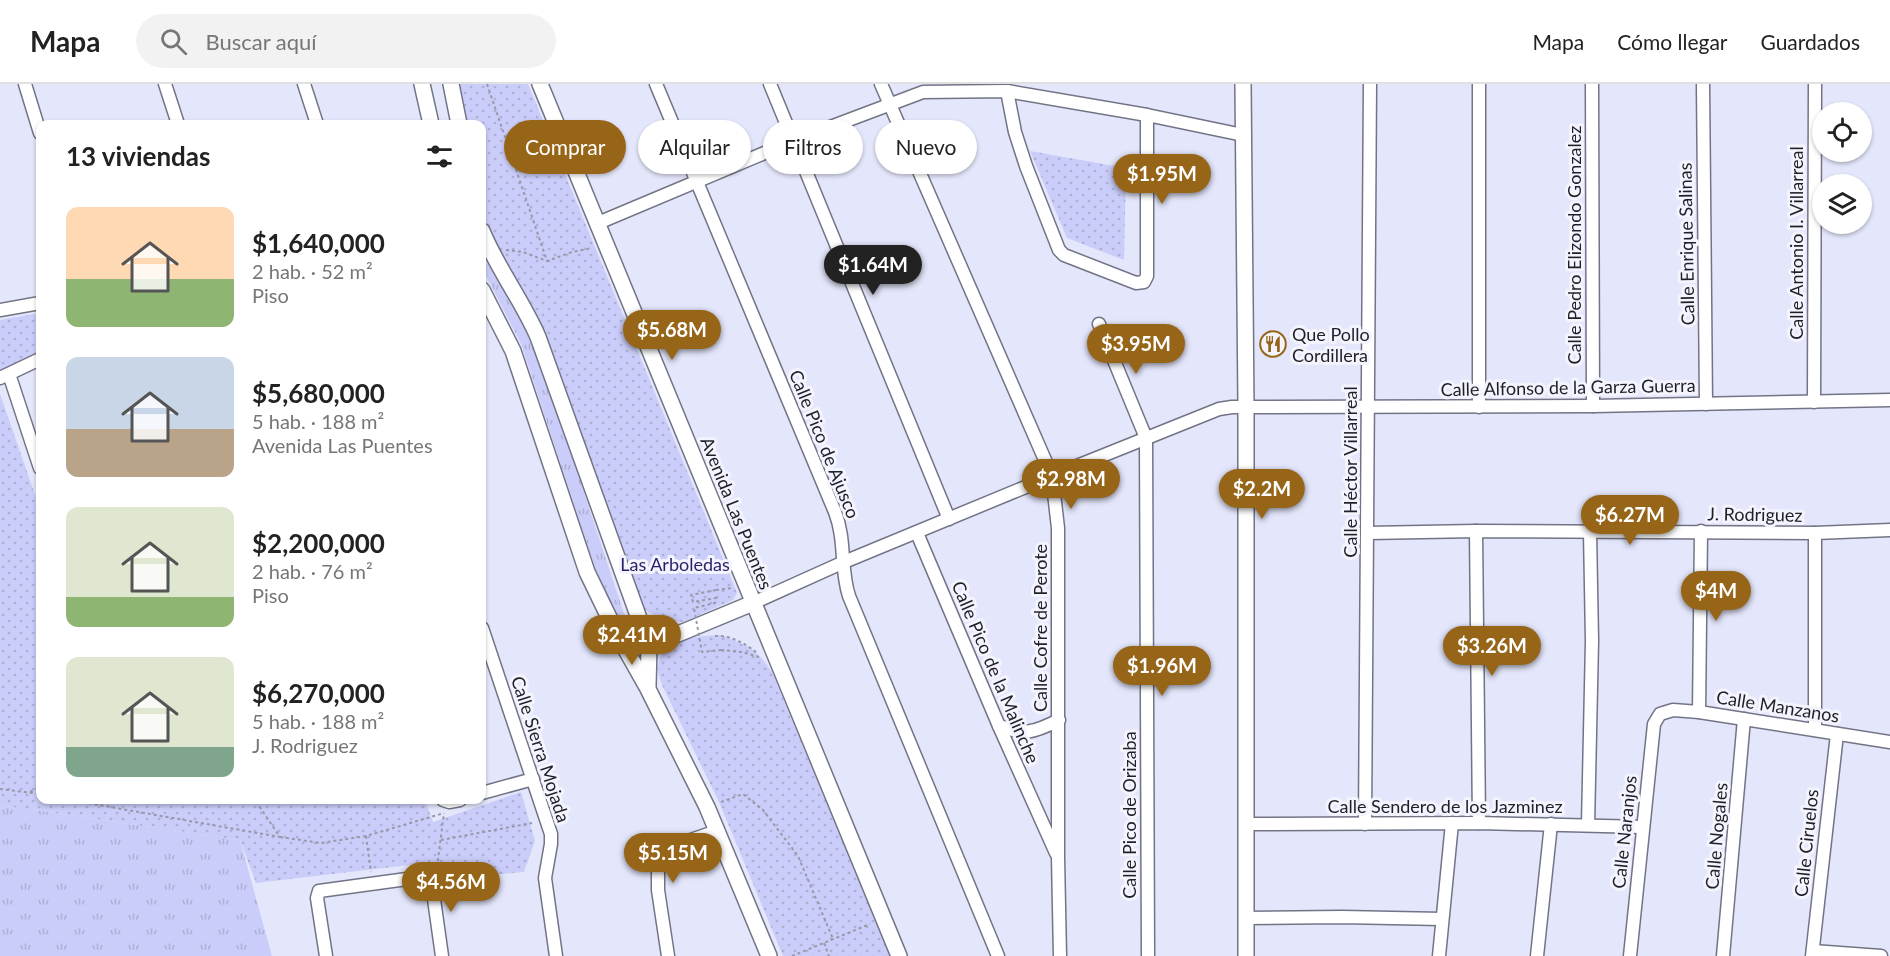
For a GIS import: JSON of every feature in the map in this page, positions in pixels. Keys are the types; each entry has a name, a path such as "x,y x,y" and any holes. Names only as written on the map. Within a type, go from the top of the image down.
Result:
{"street":[{"path":"25,84 36,120"},
{"path":"165,84 177,120"},
{"path":"304,84 315,120"},
{"path":"422,84 429,120"},
{"path":"451,84 458,120"},
{"name":"Avenida Las Puentes","path":"540,84 899,956"},
{"name":"Calle Pico de Ajusco","path":"656,84 835,512 843,537 849,596 998,956"},
{"path":"770,84 785,120"},
{"name":"Calle Cofre de Perote","path":"881,84 1052,476 1058,528 1059,955"},
{"path":"1243,84 1246,406 1246,956"},
{"name":"Calle Héctor Villarreal","path":"1365,824 1370,84"},
{"path":"1479,84 1479,407"},
{"name":"Calle Pedro Elizondo Gonzalez","path":"1592,84 1593,406"},
{"name":"Calle Enrique Salinas","path":"1703,84 1706,404"},
{"name":"Calle Antonio I. Villarreal","path":"1814,402 1815,84"},
{"path":"850,120 923,92 1007,91 1147,115 1243,135"},
{"path":"1007,91 1015,132 1026,166 1059,250 1064,255 1136,283 1144,282 1147,276 1147,115"},
{"path":"598,222 763,154"},
{"path":"807,174 949,519"},
{"path":"486,253 525,309 538,337 649,646 648,687"},
{"path":"486,298 513,351 587,572 616,632 648,687 707,807 769,956"},
{"path":"0,310 36,304"},
{"name":"Calle Pico de Orizaba","path":"1099,324 1146,438 1148,956"},
{"path":"36,361 4,376 36,458"},
{"name":"Calle Alfonso de la Garza Guerra","path":"753,603 844,562 1219,409 1246,406 1368,408 1593,406 1890,400"},
{"name":"J. Rodriguez","path":"1368,533 1476,531 1815,533 1890,530"},
{"path":"1476,531 1479,823"},
{"path":"1588,825 1592,641 1590,531"},
{"path":"1699,712 1701,531"},
{"name":"Calle Pico de la Malinche","path":"917,533 999,726 1058,857"},
{"path":"1815,533 1815,730"},
{"path":"649,646 753,603"},
{"name":"Calle Sierra Mojada","path":"486,640 551,834 546,880 556,956"},
{"name":"Calle Manzanos","path":"1660,714 1673,710 1699,712 1890,742"},
{"name":"Calle Naranjos","path":"1630,956 1654,724 1660,714"},
{"name":"Calle Nogales","path":"1723,956 1744,719"},
{"path":"999,726 1018,732 1030,732 1059,720"},
{"name":"Calle Ciruelos","path":"1812,953 1837,734"},
{"path":"486,792 533,778"},
{"path":"1439,956 1452,823"},
{"name":"Calle Sendero de los Jazminez","path":"1247,824 1479,823 1643,828"},
{"path":"1537,956 1551,824"},
{"path":"668,956 658,890 658,866 679,844 717,831"},
{"path":"326,956 318,893 322,890 431,877 442,956"},
{"path":"1246,918 1442,919"},
{"path":"1812,953 1881,956"}],"path":[{"path":"487,84 547,261"},
{"path":"486,253 496,249 523,252 547,261 572,252 595,248"},
{"path":"735,588 737,593"},
{"path":"713,636 721,635 748,646 762,658 742,652 721,650 702,652 694,608 715,603 716,598 693,602 691,595 716,590"},
{"path":"709,610 717,607"},
{"path":"692,618 700,614"},
{"path":"653,615 663,620 673,621"},
{"path":"696,638 704,636"},
{"path":"0,789 36,793"},
{"path":"30,792 36,789"},
{"path":"718,802 742,794 763,810 798,856 833,939"},
{"path":"94,804 321,843 366,836 431,818 449,804"},
{"path":"258,804 280,837"},
{"path":"431,877 438,865 449,804"},
{"path":"441,840 546,820"},
{"path":"366,836 373,883"},
{"path":"792,956 875,922"},
{"path":"824,943 829,956"}],"green space":[{"name":"Las Arboledas","path":"455,84 528,84 543,120 504,120 504,174 565,174 737,593 733,600 683,622 663,620 643,609 552,364 538,319 504,263 486,225 486,120 462,120"},
{"path":"1030,151 1126,168 1124,260 1067,238"},
{"path":"486,264 502,284 535,344 636,650 633,652 594,565 521,344 486,276"},
{"path":"36,314 36,353 0,372 0,320"},
{"path":"0,394 36,498 36,804 426,804 433,822 521,792 535,841 524,872 442,879 426,863 256,883 240,840 0,805"},
{"path":"721,635 750,648 761,657 772,672 890,956 783,956 719,802 658,673 661,657 673,644 702,636"},
{"path":"0,805 240,840 272,956 0,956"}],"place":[{"name":"Que Pollo Cordillera","path":"1273,344"}]}
